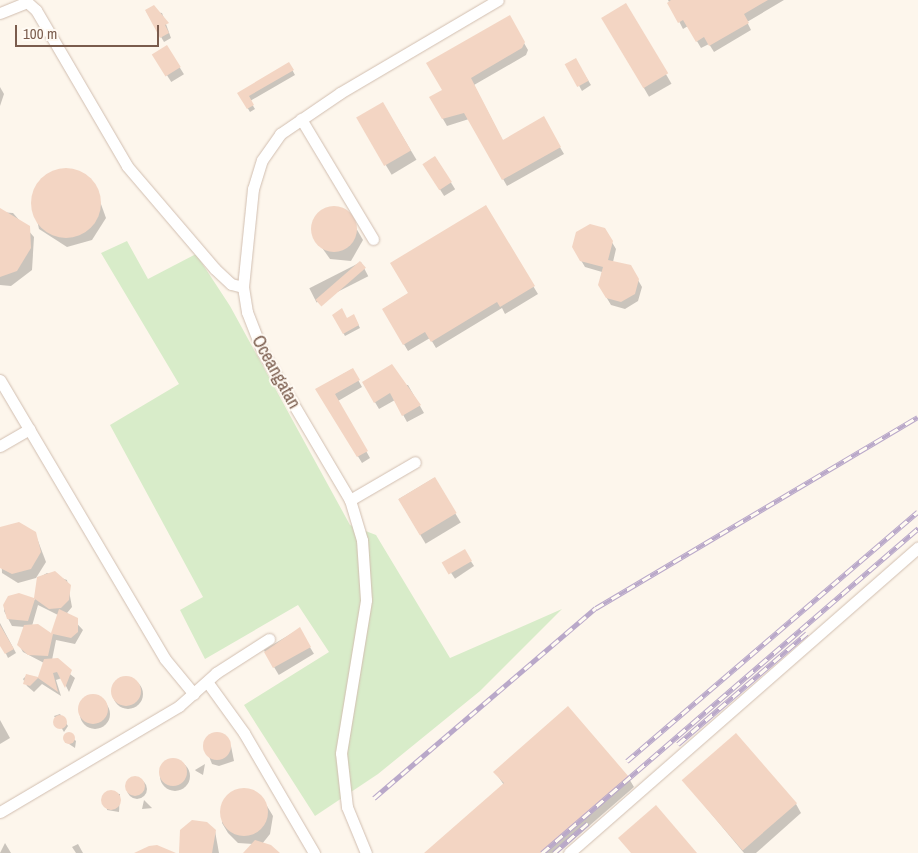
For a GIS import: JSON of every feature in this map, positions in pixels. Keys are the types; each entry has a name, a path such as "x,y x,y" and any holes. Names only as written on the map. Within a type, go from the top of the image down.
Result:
{"street":[{"name":"Oceangatan","path":"366,853 347,806 341,753 366,600 362,540 350,500 254,334 243,287 253,188 262,160 280,134 301,119 498,0"},
{"path":"0,14 27,2 36,10 126,166 215,269 231,284 243,287"},
{"path":"301,119 372,239"},
{"path":"0,380 165,659 194,694"},
{"path":"0,446 29,429"},
{"path":"350,500 415,462"},
{"path":"569,853 918,547"},
{"path":"0,812 194,694 269,639"},
{"path":"208,683 244,733 314,853"}],"green space":[{"path":"127,241 148,279 196,254 230,306 350,525 376,535 450,658 562,609 480,691 378,774 315,816 244,705 329,652 298,605 205,659 180,610 203,597 110,425 179,384 101,253"}],"building":[{"path":"671,0 768,0 744,14 749,23 709,46 704,37 696,42 683,20 678,23 667,3"},
{"path":"626,3 668,73 643,88 601,18"},
{"path":"154,5 169,23 165,25 169,33 160,38 145,10"},
{"path":"510,15 525,42 522,48 471,78 503,140 544,116 561,147 502,180 464,113 442,119 429,97 442,90 426,63"},
{"path":"167,45 181,67 166,77 152,55"},
{"path":"576,58 589,81 577,87 565,64"},
{"path":"289,62 294,70 249,96 254,105 247,109 237,93"},
{"path":"383,102 411,150 384,166 356,118"},
{"path":"435,156 452,182 439,190 422,164"},
{"path":"66,168 79,171 91,178 98,190 101,203 98,216 91,228 79,235 66,238 53,235 41,228 34,216 31,203 34,190 41,178 53,171"},
{"path":"486,205 535,286 500,307 497,302 431,342 425,332 403,345 382,309 408,293 390,263"},
{"path":"329,206 339,206 353,216 357,229 353,242 347,248 339,252 329,252 315,242 311,234 311,224 321,210"},
{"path":"0,208 30,226 31,248 17,271 0,277"},
{"path":"590,224 605,228 613,241 608,260 631,265 639,279 635,294 621,302 606,298 598,285 603,267 580,261 572,247 576,232"},
{"path":"360,261 366,268 321,306 315,300"},
{"path":"342,308 347,318 354,314 359,325 343,334 332,315"},
{"path":"392,364 421,405 402,416 390,393 374,403 362,382"},
{"path":"353,368 360,380 335,394 368,451 357,457 315,389"},
{"path":"435,477 457,513 420,535 398,499"},
{"path":"19,522 36,532 41,552 31,569 12,574 0,568 0,527"},
{"path":"465,549 472,561 449,575 442,562"},
{"path":"55,571 71,585 69,600 61,608 49,609 35,599 28,621 7,619 3,605 8,596 19,593 34,598 37,577"},
{"path":"59,609 78,618 78,632 71,638 53,634 48,656 28,655 17,645 24,625 38,624 51,633"},
{"path":"0,625 14,649 5,654 0,646"},
{"path":"300,627 311,647 273,668 264,652"},
{"path":"58,658 72,670 65,688 57,672 53,673 58,692 38,678 30,686 23,684 26,674 38,677 44,659"},
{"path":"126,676 132,677 140,685 140,697 132,705 126,706 120,705 112,697 111,691 112,685 120,677"},
{"path":"93,694 99,695 107,703 107,715 99,723 93,724 87,723 79,715 78,709 79,703 87,695"},
{"path":"568,706 629,777 542,853 424,853 504,783 493,772"},
{"path":"57,715 63,715 67,722 63,729 57,729 53,725 53,719"},
{"path":"71,732 74,733 74,743 67,744 64,743 63,736 64,733"},
{"path":"217,732 227,736 231,746 227,756 217,760 207,756 203,746 207,736"},
{"path":"736,733 797,803 743,850 682,780"},
{"path":"173,758 183,762 187,772 183,782 173,786 163,782 159,772 163,762"},
{"path":"131,776 139,776 145,782 145,790 139,796 131,796 125,790 125,782"},
{"path":"239,788 249,788 258,792 264,798 267,803 267,821 258,832 249,836 239,836 230,832 224,826 220,817 220,807 224,798 230,792"},
{"path":"111,790 118,793 121,800 118,807 111,810 104,807 101,800 104,793"},
{"path":"656,805 697,853 631,853 618,838"},
{"path":"192,820 207,822 216,830 212,853 179,853 180,830"},
{"path":"255,840 271,845 280,853 243,853"},
{"path":"157,845 176,853 134,853 149,846"}],"railway":[{"path":"374,798 596,608 918,417"},
{"path":"627,761 918,512"},
{"path":"542,853 918,528"},
{"path":"678,744 807,633"},
{"path":"554,853 588,823"}]}
